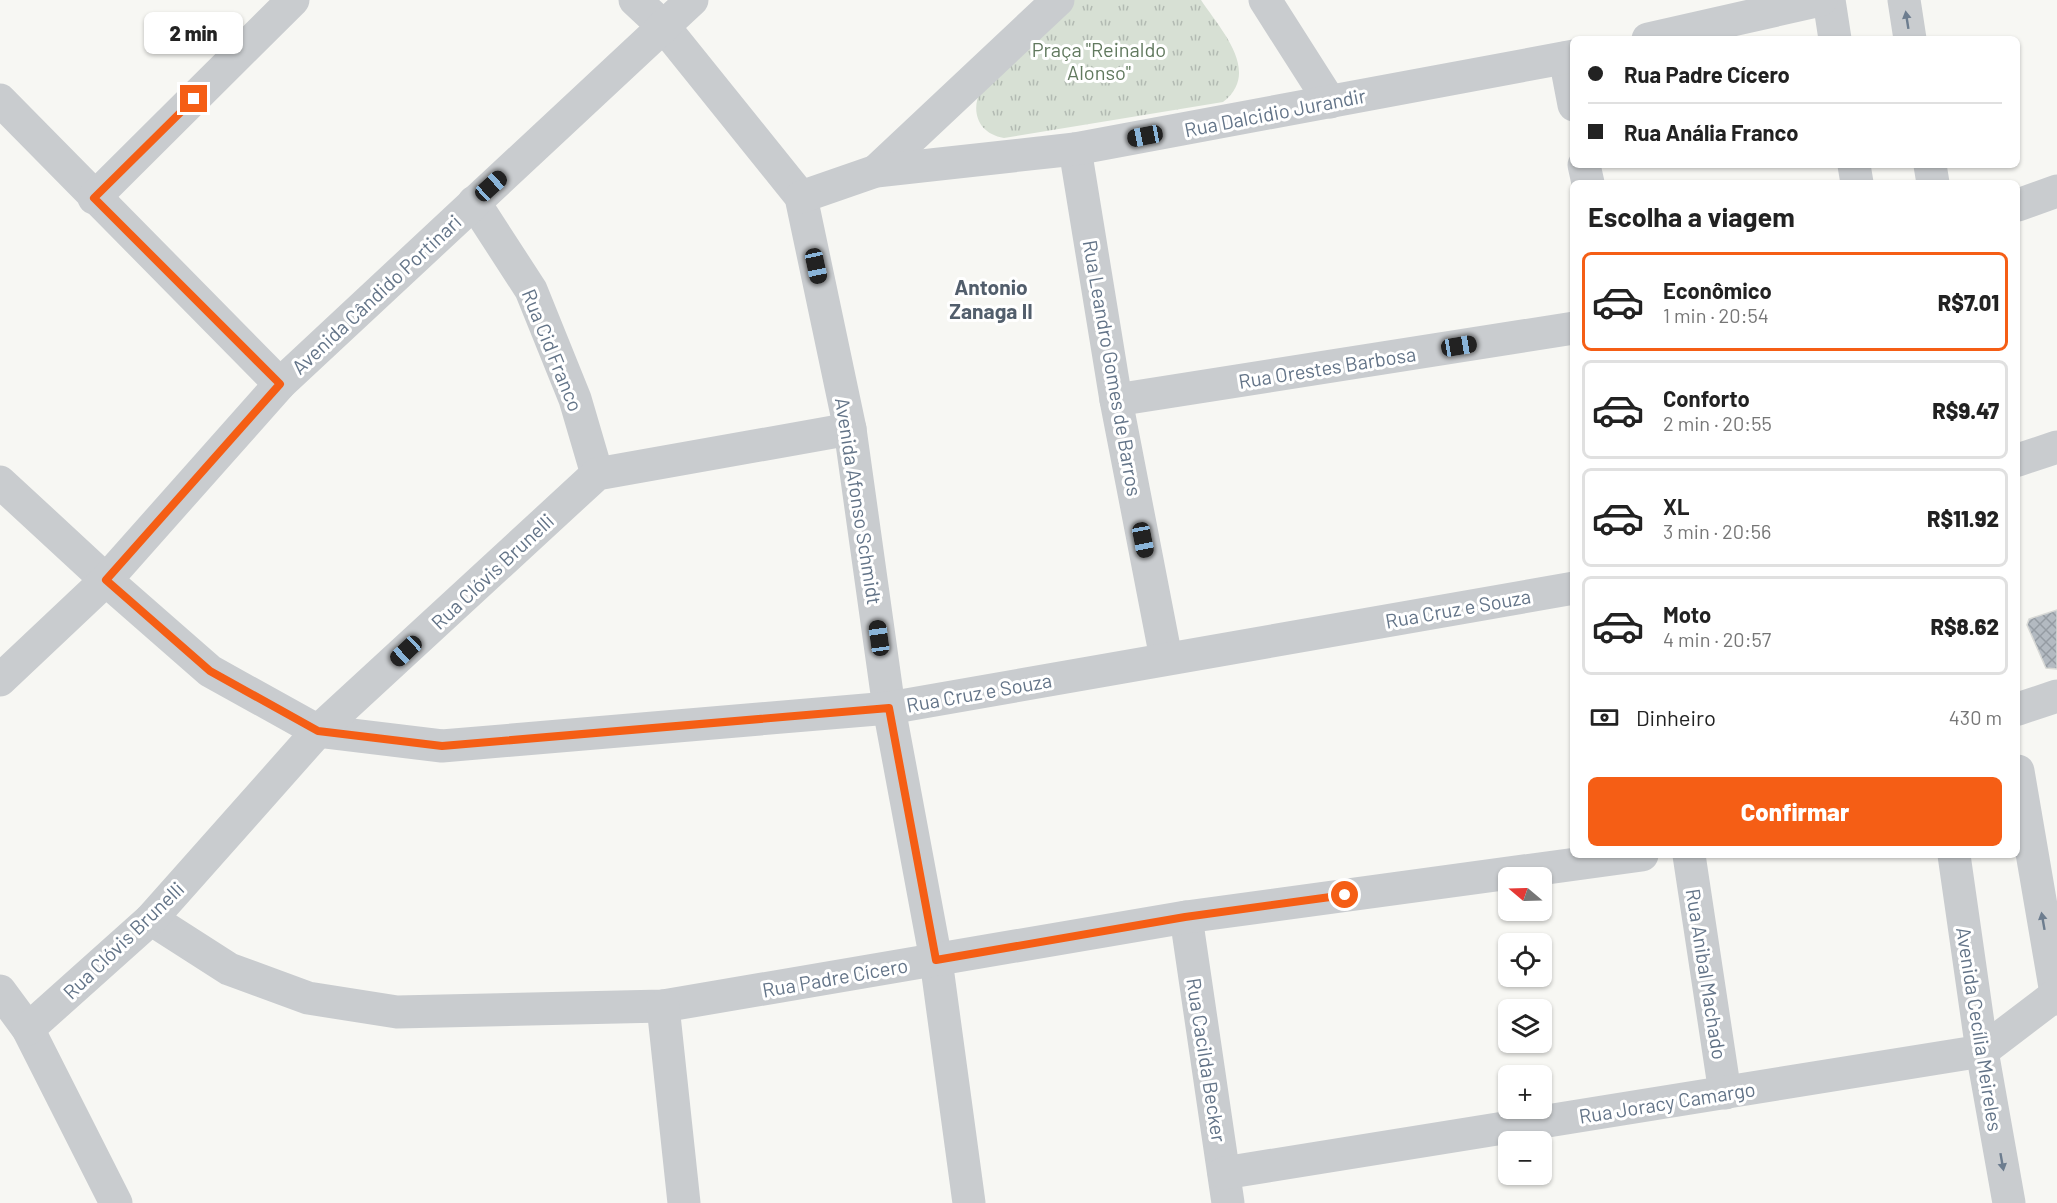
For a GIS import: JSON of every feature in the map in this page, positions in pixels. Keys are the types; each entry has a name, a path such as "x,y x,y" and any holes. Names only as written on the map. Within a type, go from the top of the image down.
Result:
{"street":[{"path":"94,198 293,0"},
{"name":"Avenida Afonso Schmidt","path":"635,0 665,28 801,197 850,429 889,708 936,960 969,1203"},
{"name":"Avenida Cândido Portinari","path":"0,680 106,580 280,384 474,202 665,28 692,0"},
{"path":"876,171 1058,0"},
{"path":"1265,0 1330,102"},
{"path":"1661,36 1821,0"},
{"path":"1829,0 1835,36"},
{"path":"1905,0 1911,36"},
{"name":"Rua Dalcidio Jurandir","path":"801,197 876,171 1075,149 1569,57"},
{"path":"0,100 94,198 280,384"},
{"name":"Rua Leandro Gomes de Barros","path":"1075,149 1116,400 1166,658"},
{"path":"2020,204 2057,191"},
{"name":"Rua Cid Franco","path":"474,202 531,290 575,399 597,474"},
{"name":"Rua Orestes Barbosa","path":"1116,400 1570,329"},
{"path":"597,474 850,429"},
{"path":"2020,459 2057,447"},
{"name":"Rua Clóvis Brunelli","path":"28,1029 151,919 318,731 597,474"},
{"name":"Rua Cruz e Souza","path":"0,482 106,580 210,671 318,731 442,746 889,708 1570,589"},
{"path":"2020,708 2057,696"},
{"path":"2020,783 2057,996"},
{"name":"Rua Padre Cícero","path":"151,919 229,969 308,998 398,1012 663,1006 1185,917 1620,858"},
{"name":"Rua Anibal Machado","path":"1689,858 1725,1093"},
{"name":"Avenida Cecília Meireles","path":"1954,858 1982,1051 2009,1203"},
{"name":"Rua Cacilda Becker","path":"1185,917 1226,1188"},
{"path":"0,991 28,1029 119,1202"},
{"name":"Rua Joracy Camargo","path":"1226,1188 1725,1093 1982,1051 2057,996"},
{"path":"663,1006 684,1203"}],"green space":[{"name":"Praça \"Reinaldo Alonso\"","path":"1074,0 1201,0 1234,51 1239,77 1234,90 1223,102 1004,138 988,132 982,127 977,113 976,106 981,90"}],"building":[{"path":"2057,610 2057,669 2046,668 2027,625 2029,619"}],"district":[{"name":"Antonio Zanaga II","path":"991,298"}],"route":[{"path":"194,99 94,198 280,384 106,580 210,671 318,731 442,746 889,708 936,960 1185,917 1345,895"}]}
